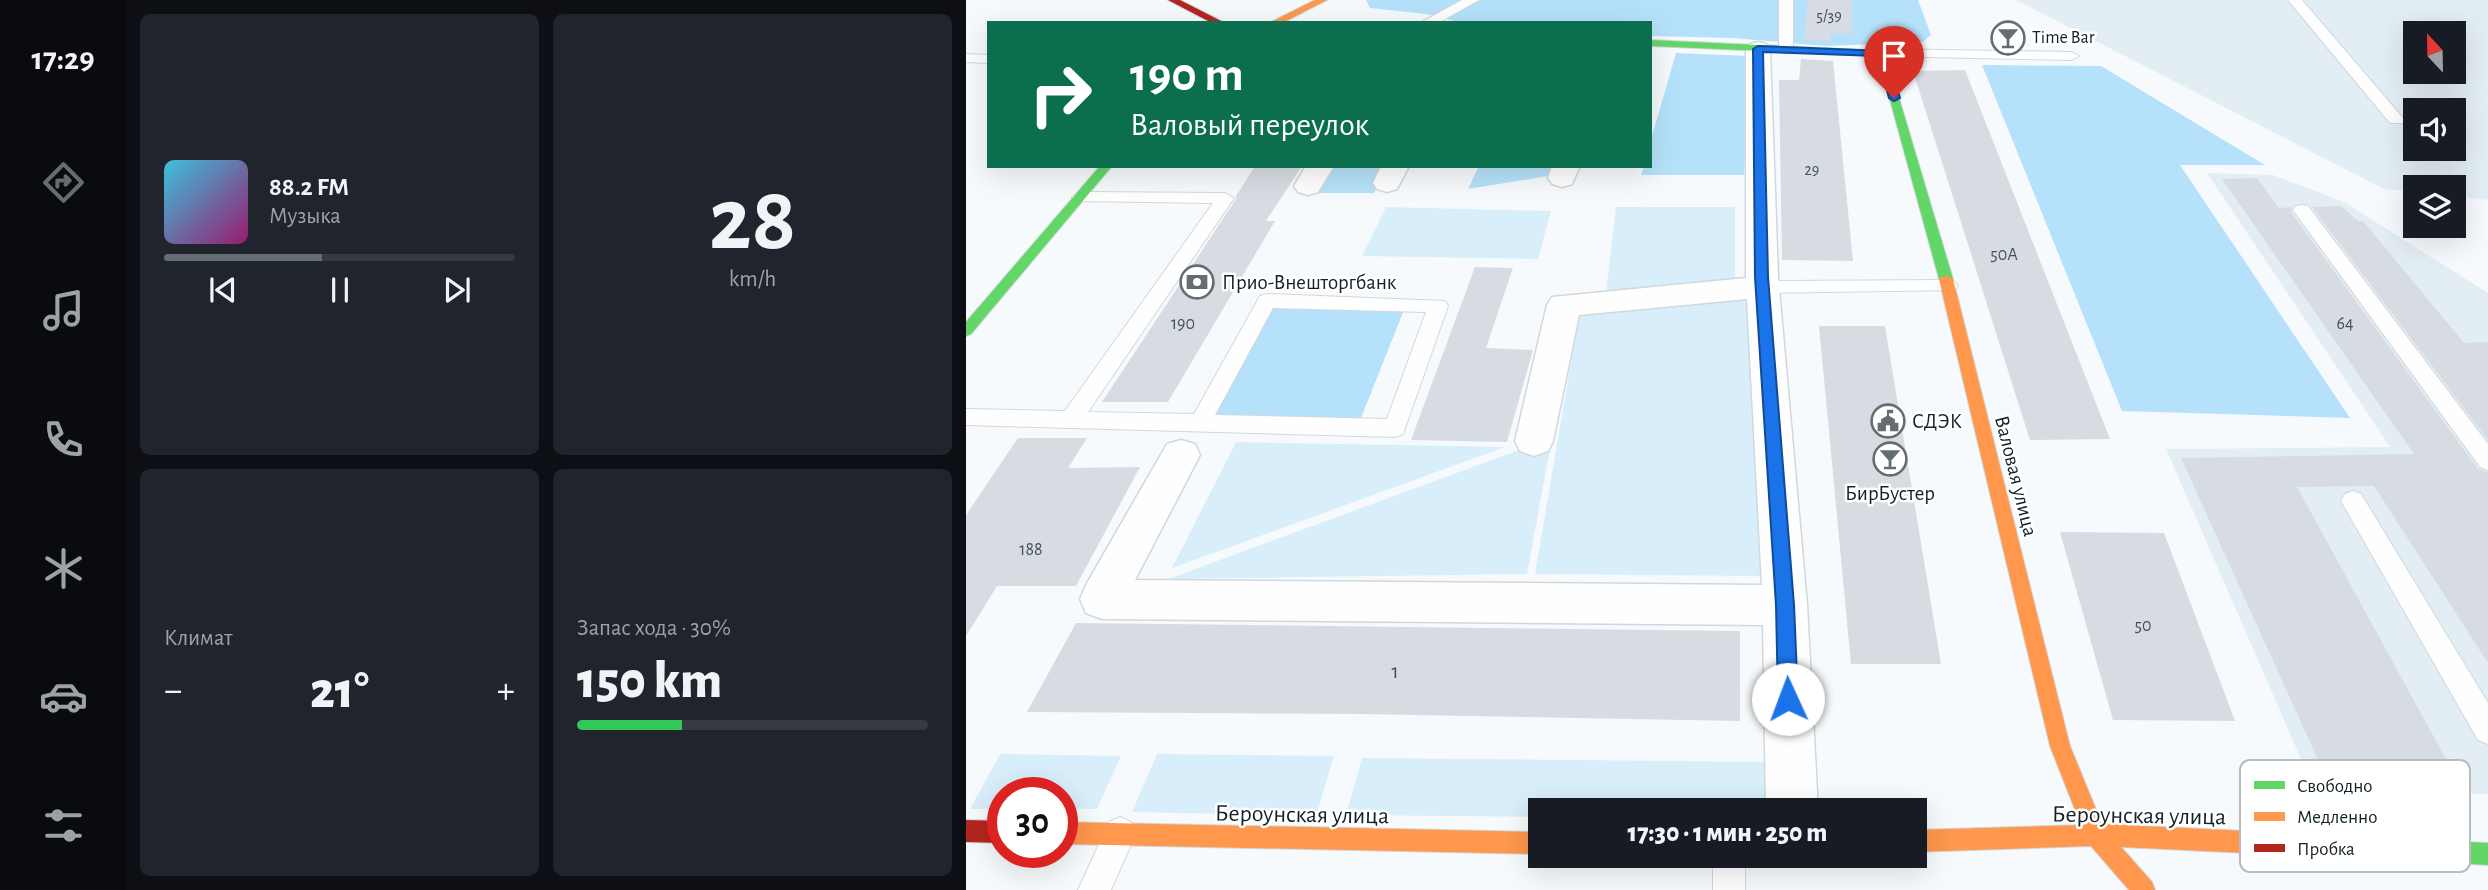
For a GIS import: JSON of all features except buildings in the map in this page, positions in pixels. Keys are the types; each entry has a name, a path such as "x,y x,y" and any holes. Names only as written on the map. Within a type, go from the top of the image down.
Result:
{"street":[{"path":"1173,0 1216,21"},
{"path":"1278,21 1322,0"},
{"path":"1652,43 1882,53"},
{"path":"1772,49 1762,287 1785,605 1792,798"},
{"name":"Валовая улица","path":"1882,53 1948,286 2060,746 2096,835 2144,890"},
{"path":"966,331 1104,168"},
{"path":"1534,441 1564,304 1762,287"},
{"path":"1191,439 1102,599 1785,605"},
{"path":"966,831 987,832"},
{"name":"Бероунская улица","path":"1078,833 1528,843"},
{"name":"Бероунская улица","path":"1927,841 2096,835 2240,842"},
{"name":"Бероунская улица","path":"2470,853 2488,854"}],"lane":[{"path":"1431,21 1472,0"},
{"path":"1772,49 1786,0"},
{"path":"2295,0 2396,120"},
{"path":"1882,53 2072,56"},
{"path":"966,58 987,59"},
{"path":"1071,419 1225,198 1081,197"},
{"path":"2302,210 2488,461"},
{"path":"1762,287 1948,286"},
{"path":"966,416 1071,419 1191,439 1395,428 1438,306 1267,301 1191,439"},
{"path":"2353,501 2488,730"},
{"path":"1094,890 1120,833"},
{"path":"1729,868 1729,890"}],"shaded area":[{"path":"1366,0 1918,0 1931,35 1923,42 1826,46 1732,38 1652,36 1652,21 1455,21 1426,14 1370,8"},
{"path":"2016,0 2488,0 2488,200 2466,197 2466,175 2403,175 2403,191 2384,189"},
{"path":"1676,53 1750,56 1744,175 1641,175 1643,168 1652,168 1652,136"},
{"path":"1982,65 2101,66 2265,165 2180,165 2350,418 2122,411"},
{"path":"1328,168 1388,168 1374,193 1312,193"},
{"path":"1478,168 1550,168 1548,176 1468,189"},
{"path":"2207,173 2273,175 2344,202 2488,293 2488,794 2470,794 2470,760 2301,760 2166,449 2390,447"},
{"path":"1386,207 1551,211 1538,259 1362,256"},
{"path":"1616,207 1735,207 1735,281 1606,293"},
{"path":"1755,293 1761,576 1535,574 1580,309"},
{"path":"1273,308 1404,310 1361,418 1214,415"},
{"path":"1552,438 1527,574 1168,579"},
{"path":"1236,442 1505,447 1172,568"},
{"path":"1000,754 1121,756 1097,809 1078,809 1078,777 987,777"},
{"path":"1157,754 1334,756 1316,816 1132,812"},
{"path":"1362,758 1769,762 1769,798 1528,798 1528,817 1346,815"},
{"path":"987,778 987,809 970,809"}],"traffic: fast":[{"path":"1652,43 1882,53 1946,279"},
{"path":"966,331 1104,168"},
{"path":"2470,853 2488,854"}],"traffic: slow":[{"path":"1278,21 1322,0"},
{"path":"1946,279 2060,746 2096,835 2144,890"},
{"path":"1078,833 1528,843"},
{"path":"1927,841 2096,835 2240,842"}],"traffic: jam":[{"path":"1173,0 1216,21"},
{"path":"966,831 987,832"}],"place":[{"name":"Time Bar","path":"2008,38"},
{"name":"Прио-Внешторгбанк","path":"1197,282"},
{"name":"СДЭК","path":"1888,421"},
{"name":"БирБустер","path":"1890,459"}],"route":[{"path":"1788,699 1785,605 1762,277 1758,49 1882,53 1894,98"}]}
